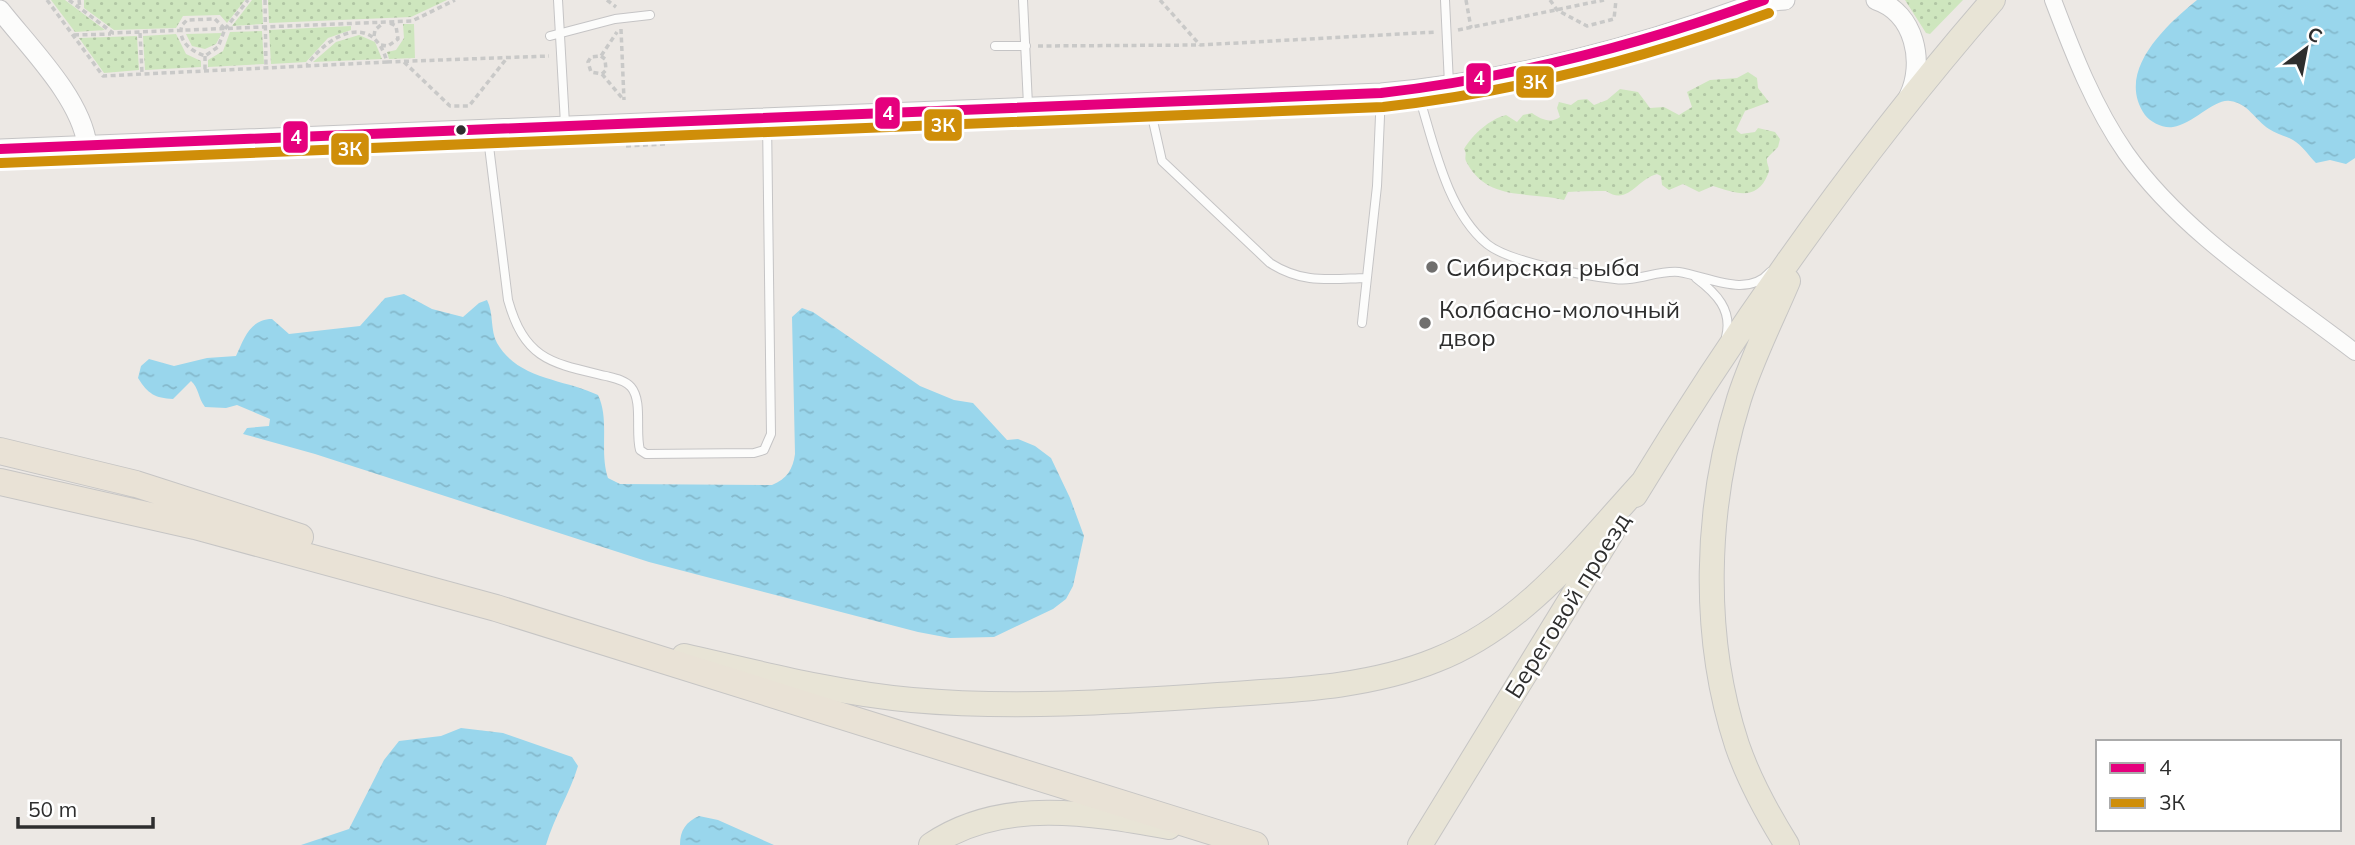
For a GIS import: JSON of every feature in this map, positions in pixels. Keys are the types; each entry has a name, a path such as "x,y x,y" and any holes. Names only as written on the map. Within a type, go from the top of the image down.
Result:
{"highway":[{"path":"0,451 136,484 296,536 496,608"},
{"path":"0,482 195,526 496,608 1248,843"}],"main road":[{"path":"1787,845 1749,775 1726,704 1713,606 1716,509 1739,399 1813,224 1904,106 1993,0"},
{"name":"Береговой проезд","path":"1420,845 1642,483 1813,224"},
{"path":"568,629 811,685 911,700 1014,705 1306,690 1375,679 1437,660 1487,633 1541,594 1642,483"},
{"path":"932,845 976,824 1016,815 1056,812 1107,816 1248,843"}],"street":[{"path":"0,149 1417,90 1557,62 1737,4 1785,0"},
{"path":"1876,0 1894,12 1914,42 1919,62 1917,80 1904,106"},
{"path":"2053,0 2103,115 2127,154 2164,188 2205,237 2355,352"},
{"path":"0,10 69,99 85,128 87,145"},
{"path":"0,439 136,484"}],"lane":[{"path":"558,0 565,127"},
{"path":"1023,0 1028,108"},
{"path":"1445,0 1449,85"},
{"path":"550,36 650,15"},
{"path":"995,46 1026,46"},
{"path":"1417,90 1447,179 1466,220 1488,244 1510,257 1617,280 1662,272 1691,274 1726,284 1744,284 1767,276 1813,224"},
{"path":"1362,323 1377,186 1381,93"},
{"path":"1149,103 1162,161 1270,263 1291,276 1309,279 1366,278"},
{"path":"487,130 508,300 515,326 524,341 540,355 556,363 619,379 631,386 635,398 637,441 640,450 646,454 754,453 764,450 771,434 767,119"},
{"path":"1691,274 1713,291 1727,315 1728,332 1717,367"}],"path":[{"path":"47,0 103,76 561,55"},
{"path":"69,0 113,33"},
{"path":"79,0 80,8"},
{"path":"205,56 218,47 225,29 248,0"},
{"path":"265,0 266,67"},
{"path":"74,35 412,21 455,0"},
{"path":"601,56 591,57 588,62 591,72 601,74 624,100 620,0"},
{"path":"1160,0 1200,45"},
{"path":"1466,0 1471,28"},
{"path":"1550,0 1557,10 1587,26 1614,19 1616,0"},
{"path":"1026,46 1200,45 1447,32 1604,0"},
{"path":"180,31 187,20 215,19 225,29"},
{"path":"374,36 378,25 384,23"},
{"path":"381,45 388,47 398,39 396,26 390,23"},
{"path":"601,56 621,23"},
{"path":"180,31 188,47 205,56"},
{"path":"307,65 318,50 332,39 362,32 374,36 381,45 387,62"},
{"path":"140,33 142,74"},
{"path":"205,56 205,71"},
{"path":"601,56 607,65 601,74"},
{"path":"404,62 450,106 469,106 507,58"},
{"path":"626,146 665,144"}],"green space":[{"path":"51,0 65,0 105,30 75,32"},
{"path":"84,0 245,0 227,23 220,15 183,16 176,28 114,30 84,8"},
{"path":"252,0 262,0 263,24 232,26"},
{"path":"268,0 447,0 411,17 269,23"},
{"path":"1905,0 1963,0 1930,34 1926,33"},
{"path":"403,24 414,24 415,58 389,59 387,52 396,50 404,38"},
{"path":"351,26 351,30 328,38 306,62 271,64 269,30"},
{"path":"262,31 264,64 208,67 208,60 223,51 230,32"},
{"path":"222,33 216,44 205,49 192,46 186,34"},
{"path":"176,34 186,54 201,61 201,67 145,70 143,36"},
{"path":"359,35 375,42 382,59 313,62 336,42"},
{"path":"137,36 139,70 104,73 79,38"},
{"path":"1748,72 1757,78 1758,88 1769,102 1745,111 1736,130 1741,134 1755,132 1758,128 1775,132 1780,139 1778,147 1767,158 1769,172 1758,189 1752,192 1737,193 1713,186 1699,192 1683,184 1669,190 1662,185 1661,176 1657,174 1627,194 1614,195 1606,191 1568,192 1564,200 1498,189 1486,184 1466,161 1464,149 1472,138 1482,128 1506,115 1517,122 1523,115 1532,113 1542,119 1553,120 1560,117 1557,108 1559,102 1571,105 1578,100 1587,99 1594,105 1607,100 1620,89 1638,92 1650,108 1664,107 1679,115 1692,107 1687,92 1710,80 1737,78"}],"water":[{"path":"2197,0 2355,0 2355,158 2346,164 2330,160 2316,163 2296,142 2272,131 2247,108 2236,102 2218,103 2173,127 2162,126 2147,118 2137,99 2136,83 2140,67 2159,36"},
{"path":"404,294 432,309 463,317 479,303 487,300 495,338 506,355 529,371 598,395 603,415 605,468 608,478 620,484 772,485 785,477 791,469 795,454 792,317 802,308 813,312 920,386 954,400 973,403 1007,440 1018,439 1035,446 1051,458 1084,536 1073,586 1066,599 1053,609 994,637 950,638 918,632 649,562 315,454 243,434 247,428 269,426 270,419 237,405 226,408 205,407 191,381 173,399 152,394 138,378 141,366 149,359 174,366 207,358 236,356 249,331 264,320 272,319 289,334 360,326 385,298"},
{"path":"461,728 503,733 572,757 578,766 546,845 301,845 349,829 384,760 399,741 441,736"},
{"path":"699,816 718,820 774,845 680,845 685,827"}],"transit line":[{"name":"4","path":"0,149 1381,93 1430,87 1575,58 1764,0"},
{"name":"3К","path":"1,163 1383,107 1433,101 1579,72 1674,45 1769,13"}],"place":[{"name":"Сибирская рыба","path":"1432,267"},
{"name":"Колбасно-молочный двор","path":"1425,323"}]}
